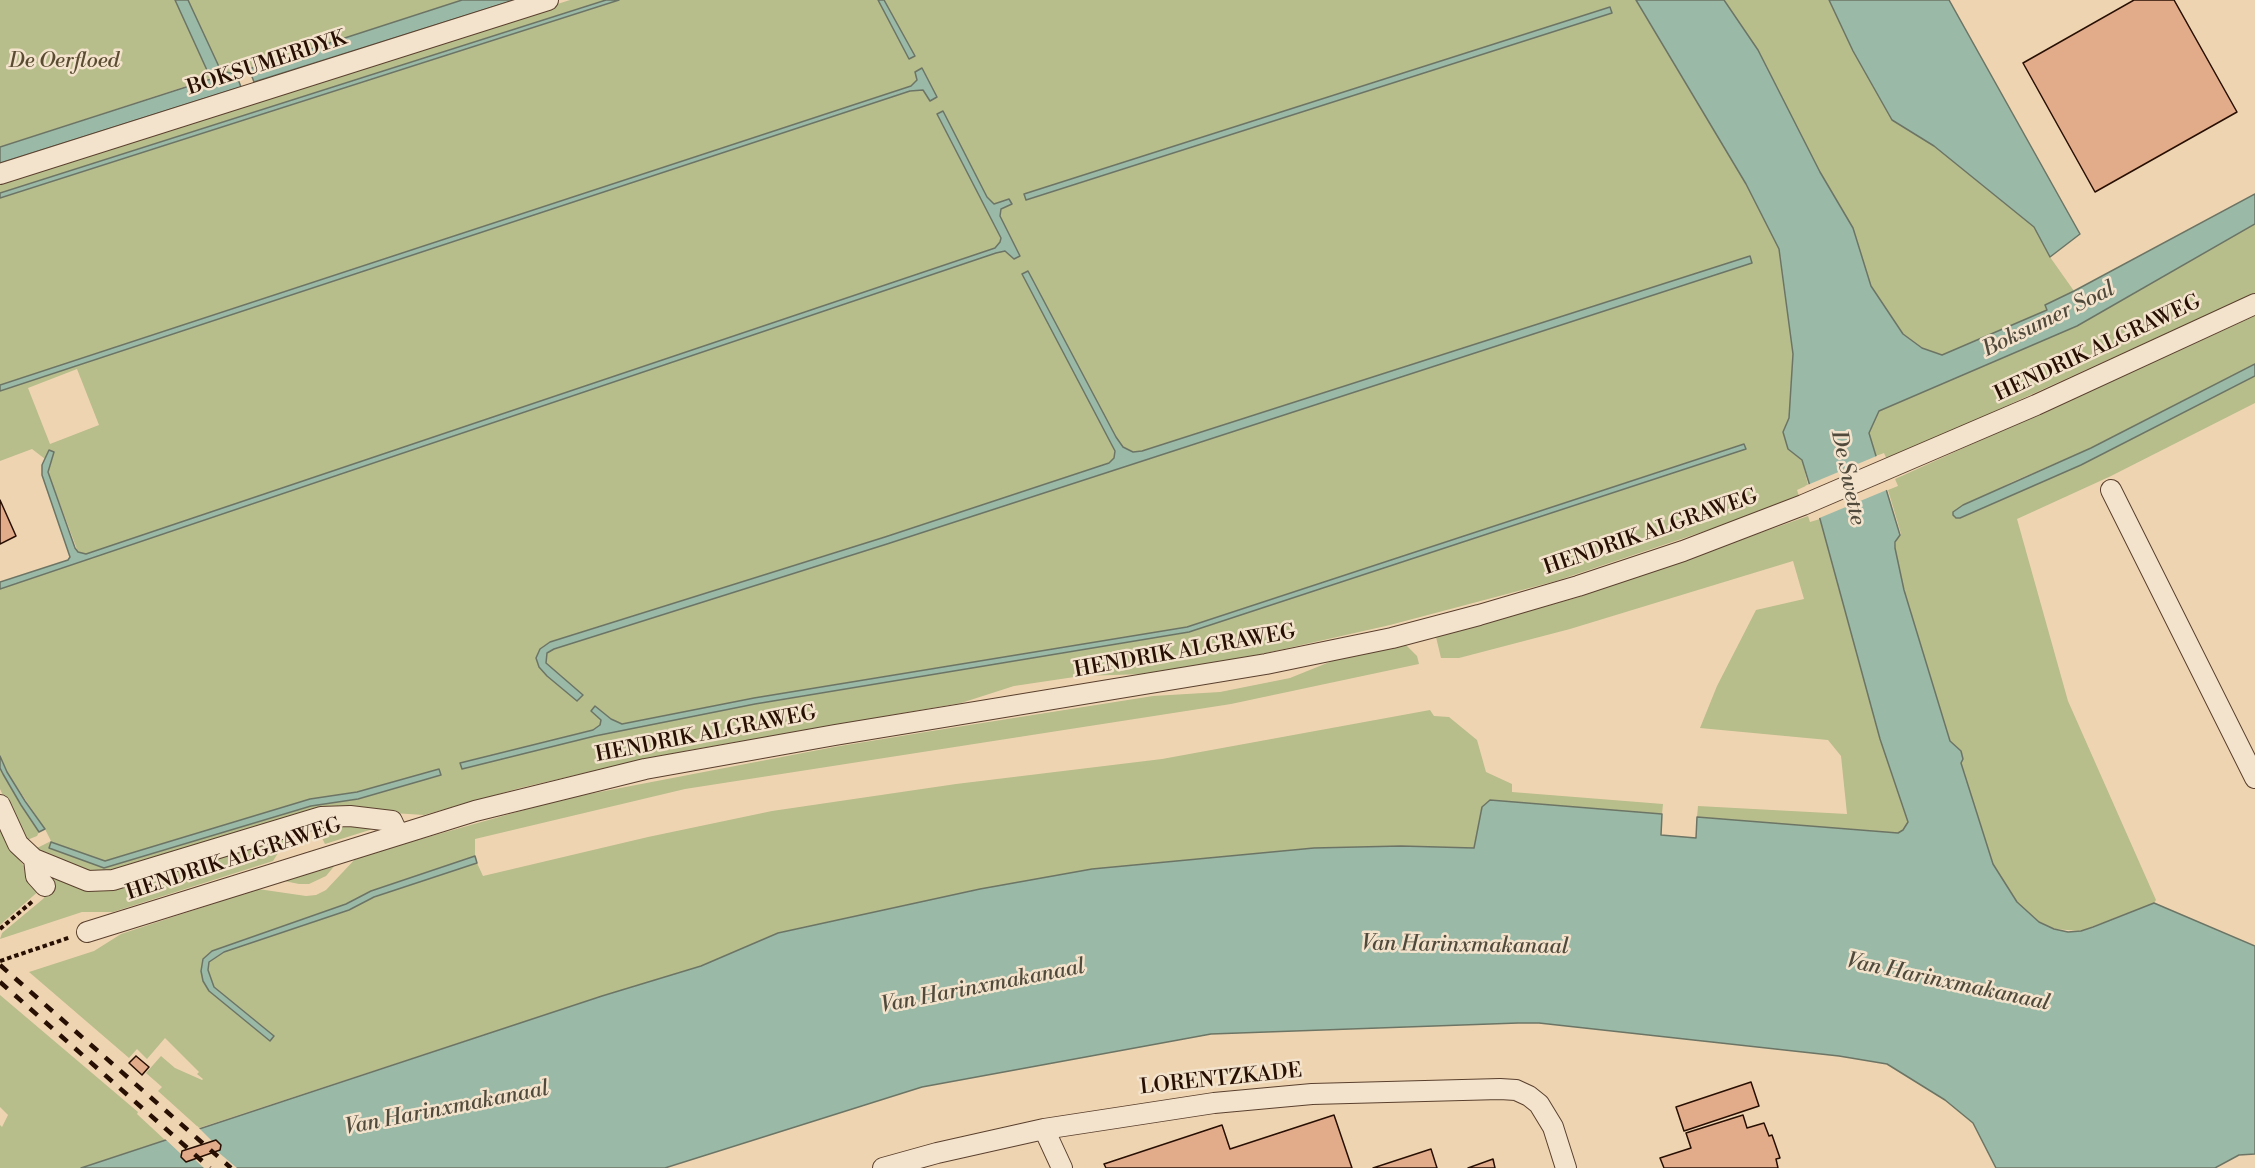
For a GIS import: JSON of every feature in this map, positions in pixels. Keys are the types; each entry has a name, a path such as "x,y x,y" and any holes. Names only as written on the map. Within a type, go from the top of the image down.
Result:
{"street":[{"name":"BOKSUMERDYK","path":"0,174 548,0"},
{"name":"HENDRIK ALGRAWEG","path":"87,932 398,834 508,803 645,769 835,735 1266,664 1392,638 1578,586 1683,551 1891,469 2255,304"},
{"path":"2111,490 2255,778"},
{"path":"0,805 18,844 34,859 88,881 112,880 321,817 350,816 392,821 398,834"},
{"path":"34,859 36,876 45,885"},
{"name":"LORENTZKADE","path":"883,1168 937,1153 1044,1129 1236,1100 1312,1094 1500,1089 1516,1090 1539,1104 1552,1127 1566,1168"},
{"path":"1044,1129 1062,1168"}],"path":[{"path":"0,929 45,891 45,885"},
{"path":"0,961 87,932"}],"green space":[{"name":"De Oerfloed","path":"0,0 175,0 211,78 0,147"},
{"path":"188,0 462,0 236,74 221,71"},
{"path":"570,0 606,0 0,193 0,182"},
{"path":"619,0 878,0 909,59 914,56 884,0 1636,0 1746,184 1779,249 1793,354 1789,418 1783,432 1788,449 1802,460 1808,485 1797,490 1799,496 1729,523 1556,581 1390,625 1253,656 1145,674 1081,676 1014,686 961,703 690,750 619,765 520,788 424,815 332,809 112,874 88,875 35,849 51,841 7,772 0,756 0,589 996,253 1005,251 1014,259 1020,256 1000,217 1001,209 1011,204 1009,199 994,204 987,197 943,111 937,115 1001,238 995,248 86,554 78,552 48,472 54,452 49,450 45,459 32,449 0,461 0,391 910,91 923,90 930,100 936,97 922,68 915,83 911,86 0,385 0,198","holes":["1611,8 1612,13 1027,200 1025,194","1750,256 1752,263 887,544 554,649 547,653 546,663 582,695 578,701 539,667 550,642 885,537 1109,463 1114,458 1115,451 1022,274 1028,271 1116,437 1123,447 1133,452","77,369 99,425 50,444 28,388","1743,444 1745,449 1189,632 755,704 595,736 462,769 460,763 593,730 600,725 601,720 595,706 611,719 622,724 754,698 1187,627","441,774 358,799 311,806 105,868 99,859 105,861 310,799 357,792"]},
{"path":"1724,0 1829,0 1853,51 1892,120 1934,146 2034,227 2050,257 2074,291 2046,305 2048,310 1942,355 1922,348 1903,334 1871,286 1853,228 1820,172 1758,50"},
{"path":"2255,224 2255,293 1887,460 1884,453 1876,456 1869,433 1878,411 2077,326"},
{"path":"2255,316 2255,364 2091,448 2012,482 1953,512 1955,518 1961,518 2081,465 2255,376 2255,403 2111,476 2017,519 2068,701 2156,900 2154,903 2081,931 2054,929 2039,922 2017,902 1993,864 1961,763 1963,759 1961,751 1950,741 1904,590 1895,548 1897,537 1901,534 1888,490 1898,486 1895,479"},
{"path":"1808,516 1810,522 1820,519 1880,739 1908,823 1898,833 1697,817 1698,806 1847,814 1841,756 1828,740 1700,728 1717,686 1756,610 1804,599 1793,561 1570,629 1459,658 1441,658 1436,637 1579,597"},
{"path":"1406,645 1417,656 1419,664 1231,704 685,789 475,839 475,856 371,891 346,904 212,951 203,981 270,1041 274,1036 214,987 208,970 209,962 224,952 349,910 374,897 477,863 483,876 648,837 772,811 956,784 1162,759 1430,710 1434,716 1449,717 1477,740 1486,772 1512,784 1512,792 1663,804 1662,814 1490,800 1482,807 1474,848 1314,848 1092,869 980,889 778,933 701,966 602,996 199,1128 158,1091 162,1087 146,1073 161,1056 175,1068 203,1079 197,1074 199,1072 165,1038 147,1059 137,1049 129,1058 29,972 94,951 121,934 258,889 306,896 316,895 326,890 357,857 563,799 834,747 938,730 1153,696 1220,692 1290,678 1337,659"},
{"path":"0,768 39,832 37,836 27,840 22,836 0,789"},
{"path":"330,823 376,828 325,844 317,828"},
{"path":"0,825 15,854 41,889 0,925"},
{"path":"285,835 285,842 273,861 113,912 82,912 0,939 2,933 43,899 52,887 40,871 75,884"},
{"path":"336,864 326,876 309,884 284,881"},
{"path":"0,995 138,1112 137,1114 165,1140 81,1168 0,1168 0,1125 2,1127 8,1115 0,1107"}],"water":[{"path":"175,0 188,0 221,71 236,74 241,87 0,163 0,147 211,79"},
{"path":"462,0 515,0 254,82 249,69"},
{"path":"606,0 619,0 0,198 0,193"},
{"path":"878,0 884,0 915,56 909,59"},
{"path":"1636,0 1724,0 1758,50 1820,172 1853,228 1871,286 1903,334 1922,348 1942,355 2047,310 2045,305 2255,194 2255,224 2077,326 1879,411 1869,433 1900,535 1895,542 1895,548 1904,590 1950,741 1961,751 1963,759 1961,763 1993,864 2017,902 2039,922 2068,932 2093,927 2154,903 2255,946 2255,1154 2239,1155 2215,1168 1996,1168 1973,1123 1945,1100 1887,1064 1839,1056 1539,1023 1518,1023 1211,1034 922,1087 665,1168 81,1168 602,996 701,966 778,933 980,889 1092,869 1314,848 1401,846 1474,848 1482,807 1490,800 1662,814 1661,835 1696,838 1697,817 1898,833 1903,830 1908,822 1880,739 1820,519 1802,460 1788,449 1783,432 1789,418 1793,354 1779,249 1746,184"},
{"path":"1829,0 1949,0 2080,234 2050,257 2034,227 1934,146 1892,120 1853,51"},
{"path":"1610,7 1612,13 1026,200 1024,194"},
{"path":"922,68 937,97 930,101 923,90 910,91 0,391 0,385 911,86 917,80 915,72"},
{"path":"943,111 987,197 994,204 1009,199 1012,204 1001,209 1000,216 1020,256 1014,259 1005,251 996,253 0,589 0,582 68,560 70,557 42,475 42,465 49,450 54,452 48,472 75,548 78,552 86,554 995,248 1001,238 937,114"},
{"path":"1750,256 1752,263 887,544 554,649 547,653 546,663 583,695 577,701 539,667 536,658 540,649 550,642 885,537 1109,463 1114,458 1115,451 1022,274 1028,271 1116,437 1123,447 1133,452"},
{"path":"2255,364 2255,376 2081,465 1960,518 1953,515 1953,512 1963,505 2091,448"},
{"path":"1744,444 1746,449 1189,632 755,704 595,736 462,769 460,763 593,730 600,725 601,720 591,711 595,706 611,719 622,724 754,698 1187,627"},
{"path":"0,756 7,772 45,829 39,832 21,805 0,768"},
{"path":"439,769 441,775 358,799 311,806 104,868 49,848 51,842 105,861 310,799 357,792"},
{"path":"475,856 477,863 374,897 349,910 224,952 209,962 208,970 214,987 274,1036 270,1041 209,991 203,981 201,971 203,959 212,951 346,904 371,891"}],"pier":[{"path":"1879,455 1889,489 1817,519 1805,486"},
{"path":"197,1126 212,1141 216,1140 221,1145 218,1152 237,1168 204,1168 194,1159 186,1162 163,1137"}],"building":[{"path":"2134,0 2174,0 2237,112 2095,192 2023,63"},
{"path":"0,500 16,536 0,544"},
{"path":"136,1056 149,1067 142,1075 129,1063"},
{"path":"1751,1082 1759,1106 1684,1131 1676,1107"},
{"path":"1334,1115 1352,1168 1106,1168 1104,1164 1222,1125 1230,1149"},
{"path":"1743,1115 1747,1128 1764,1123 1769,1136 1772,1135 1780,1158 1776,1159 1778,1168 1664,1168 1660,1158 1691,1148 1686,1133"},
{"path":"216,1140 221,1145 220,1150 186,1162 181,1157 182,1151"},
{"path":"1431,1149 1437,1168 1373,1168"},
{"path":"1493,1159 1495,1168 1468,1168"}],"railway":[{"path":"0,965 231,1168"},
{"path":"0,982 210,1168"}],"water label":[{"name":"Boksumer Soal","path":"2049,320"},
{"name":"De Swette","path":"1847,478"},
{"name":"Van Harinxmakanaal","path":"1465,946"},
{"name":"Van Harinxmakanaal","path":"1948,983"},
{"name":"Van Harinxmakanaal","path":"983,987"},
{"name":"Van Harinxmakanaal","path":"447,1109"}]}
